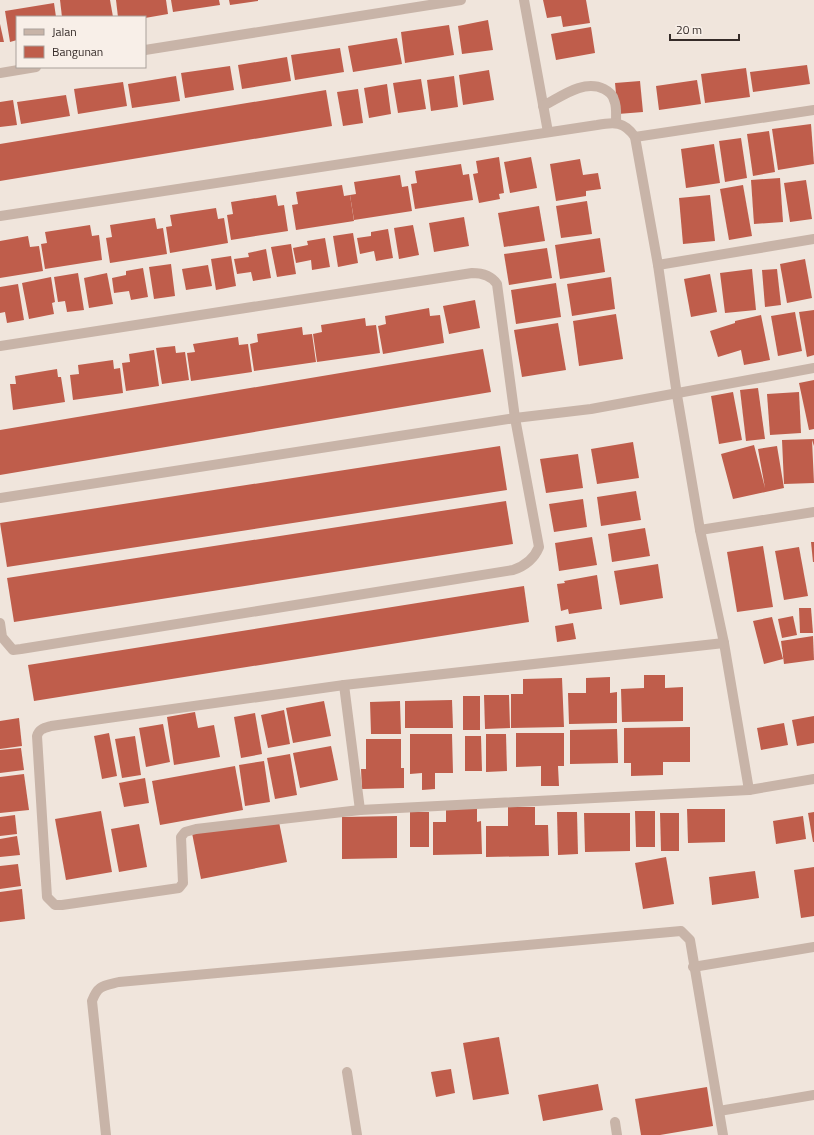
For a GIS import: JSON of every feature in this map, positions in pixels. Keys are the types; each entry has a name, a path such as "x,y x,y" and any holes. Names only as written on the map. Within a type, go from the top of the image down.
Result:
{"street":[{"path":"146,50 461,0"},
{"path":"524,0 548,132"},
{"path":"0,73 30,68"},
{"path":"543,106 574,89 587,86 599,87 609,91 614,100 616,122"},
{"path":"635,136 814,110"},
{"path":"0,216 616,122 631,130 635,136 658,265 677,395 700,530 724,643 749,790"},
{"path":"658,265 814,239"},
{"path":"0,346 481,273 494,279 497,284 515,418 539,547 531,560 522,567 513,570 21,650 13,650 4,641 0,623"},
{"path":"0,498 515,418 591,409 677,395 814,368"},
{"path":"700,530 814,512"},
{"path":"724,643 344,685 51,726 39,731 37,736 46,897 55,905 62,905 179,888 183,883 181,837 185,832 196,829 360,810 749,790 814,779"},
{"path":"344,685 360,810"},
{"path":"106,1135 92,1001 96,990 101,986 119,982 681,931 690,940 693,967 723,1135"},
{"path":"693,967 814,947"},
{"path":"347,1072 357,1135"},
{"path":"719,1111 814,1095"},
{"path":"615,1122 617,1135"}],"building":[{"path":"60,0 110,0 113,16 62,16"},
{"path":"116,0 166,0 168,14 146,18 146,16 118,16"},
{"path":"171,0 219,0 220,5 173,12"},
{"path":"229,0 258,0 258,1 230,5"},
{"path":"543,0 586,0 590,23 563,27 561,16 547,18"},
{"path":"54,3 56,16 16,16 16,40 10,42 5,11"},
{"path":"488,20 493,50 462,54 458,26"},
{"path":"0,24 4,42 0,42"},
{"path":"449,25 454,55 405,63 401,32"},
{"path":"591,27 595,53 556,60 551,34"},
{"path":"397,38 402,64 353,72 348,46"},
{"path":"340,48 344,72 295,80 291,55"},
{"path":"287,57 291,81 242,89 238,65"},
{"path":"807,65 810,84 753,92 750,72"},
{"path":"230,66 234,90 185,98 181,73"},
{"path":"746,68 750,97 705,103 701,74"},
{"path":"489,70 494,100 463,105 459,75"},
{"path":"176,76 180,101 132,108 128,84"},
{"path":"454,76 458,107 431,111 427,80"},
{"path":"421,79 426,109 398,113 393,83"},
{"path":"697,80 701,104 659,110 656,86"},
{"path":"640,81 643,112 618,114 615,83"},
{"path":"123,82 127,106 78,114 74,89"},
{"path":"387,84 391,114 369,118 364,88"},
{"path":"358,89 363,123 343,126 337,92"},
{"path":"326,90 332,126 0,181 0,144"},
{"path":"66,95 70,116 21,124 17,102"},
{"path":"13,100 17,125 0,127 0,102"},
{"path":"811,124 814,164 778,170 772,129"},
{"path":"769,131 775,172 753,176 747,134"},
{"path":"741,138 747,178 725,182 719,141"},
{"path":"714,144 720,183 686,188 681,149"},
{"path":"499,157 504,193 499,194 500,199 479,203 473,174 478,173 476,161"},
{"path":"531,157 537,188 510,193 504,162"},
{"path":"580,159 583,175 598,173 601,189 586,191 586,196 556,201 550,164"},
{"path":"461,164 463,175 469,174 473,200 415,209 411,184 417,183 415,171"},
{"path":"400,175 402,187 408,186 412,211 354,220 350,195 356,194 354,182"},
{"path":"780,178 783,222 754,224 751,180"},
{"path":"806,180 812,219 790,222 784,183"},
{"path":"342,185 344,196 350,195 354,221 296,230 292,205 298,204 296,192"},
{"path":"743,185 752,236 729,240 720,189"},
{"path":"276,195 278,206 284,205 288,231 231,240 227,215 233,214 231,202"},
{"path":"710,195 715,241 683,244 679,198"},
{"path":"587,201 592,234 561,238 556,206"},
{"path":"539,206 545,241 504,247 498,213"},
{"path":"216,208 218,219 224,218 228,243 170,253 166,227 172,226 170,215"},
{"path":"464,217 469,246 434,252 429,223"},
{"path":"155,218 157,229 163,228 167,254 110,263 106,238 112,237 110,225"},
{"path":"90,225 92,236 99,235 102,260 45,269 41,244 47,243 45,232"},
{"path":"413,225 419,255 399,259 394,228"},
{"path":"388,229 393,258 376,261 374,251 360,254 357,238 371,236 371,232"},
{"path":"353,233 358,263 338,267 333,236"},
{"path":"28,236 30,247 39,246 43,271 0,278 0,241"},
{"path":"325,238 330,267 312,270 311,260 296,263 293,248 308,245 307,241"},
{"path":"600,238 605,272 560,279 555,245"},
{"path":"291,244 296,274 277,277 271,247"},
{"path":"547,248 552,278 509,285 504,254"},
{"path":"266,249 271,278 253,281 251,272 237,274 234,259 249,257 248,253"},
{"path":"231,256 236,286 216,290 211,259"},
{"path":"805,259 812,298 787,303 780,264"},
{"path":"171,264 175,296 154,299 149,267"},
{"path":"208,265 212,286 186,290 182,269"},
{"path":"143,268 148,297 131,300 129,291 114,293 112,278 126,275 126,271"},
{"path":"752,269 756,310 725,313 720,273"},
{"path":"777,269 781,305 765,307 762,270"},
{"path":"78,273 84,310 67,312 65,301 58,302 54,277"},
{"path":"107,273 113,304 89,308 84,278"},
{"path":"710,274 717,312 691,317 684,279"},
{"path":"51,277 55,302 52,303 54,314 29,319 22,283"},
{"path":"611,277 615,309 572,316 567,284"},
{"path":"556,283 561,317 516,324 511,290"},
{"path":"18,284 24,320 7,323 5,312 0,313 0,287"},
{"path":"475,300 480,328 449,334 443,306"},
{"path":"429,308 430,316 440,315 444,343 383,354 378,326 386,324 385,316"},
{"path":"814,310 814,355 807,357 799,312"},
{"path":"795,312 802,351 778,356 771,316"},
{"path":"616,314 623,359 579,366 573,321"},
{"path":"761,315 770,360 744,365 741,350 718,357 710,331 735,323 735,321"},
{"path":"365,318 366,326 376,325 380,353 317,362 313,334 322,332 321,325"},
{"path":"558,323 566,370 522,377 514,330"},
{"path":"302,327 303,335 312,334 316,362 254,371 250,344 258,342 257,334"},
{"path":"238,337 239,345 248,344 252,372 191,381 187,353 195,352 193,344"},
{"path":"175,346 176,353 185,352 189,380 162,384 156,348"},
{"path":"483,349 491,392 0,475 0,430"},
{"path":"154,350 159,386 126,391 122,363 130,362 129,354"},
{"path":"113,360 114,369 120,368 123,393 73,400 70,375 79,374 78,365"},
{"path":"57,369 58,377 61,377 65,402 13,410 10,384 16,384 15,376"},
{"path":"814,380 814,429 809,430 799,383"},
{"path":"758,388 765,439 746,441 740,390"},
{"path":"733,392 742,440 719,444 711,396"},
{"path":"799,392 801,433 770,435 767,394"},
{"path":"814,439 814,446 812,440 814,483 784,484 782,440"},
{"path":"633,442 639,478 597,484 591,449"},
{"path":"754,445 765,488 758,449 777,446 784,488 733,499 721,454"},
{"path":"500,446 507,490 7,567 0,523"},
{"path":"578,454 583,488 546,493 540,459"},
{"path":"636,491 641,520 601,526 597,497"},
{"path":"583,499 587,527 554,532 549,504"},
{"path":"506,501 513,544 14,622 7,578"},
{"path":"645,528 650,556 612,562 608,534"},
{"path":"592,537 597,565 559,571 555,543"},
{"path":"811,542 814,542 814,562 813,562"},
{"path":"763,546 773,607 737,612 727,552"},
{"path":"799,547 808,596 784,600 775,551"},
{"path":"658,564 663,598 620,605 614,571"},
{"path":"597,575 602,609 569,614 568,609 561,611 557,584 565,583 564,581"},
{"path":"524,586 529,622 34,701 28,665"},
{"path":"799,608 811,608 813,633 800,633"},
{"path":"793,616 797,635 782,638 778,619"},
{"path":"772,617 783,659 764,664 753,621"},
{"path":"573,623 576,639 557,642 555,626"},
{"path":"813,636 814,660 784,664 781,641"},
{"path":"644,675 665,675 665,688 683,687 683,721 622,722 621,689 644,688"},
{"path":"610,677 610,693 617,692 617,723 569,724 568,693 586,693 586,678"},
{"path":"562,678 564,727 511,728 511,694 523,694 523,679"},
{"path":"484,695 509,695 510,728 485,729"},
{"path":"463,696 480,696 480,730 463,730"},
{"path":"452,700 453,728 405,728 405,701"},
{"path":"324,701 331,736 293,743 286,708"},
{"path":"400,701 401,734 371,734 370,702"},
{"path":"284,710 290,744 268,748 261,715"},
{"path":"195,712 198,728 214,725 220,757 174,765 167,717"},
{"path":"255,713 262,754 241,758 234,717"},
{"path":"814,716 814,743 797,746 792,720"},
{"path":"19,718 22,746 0,749 0,721"},
{"path":"784,723 788,745 761,750 757,728"},
{"path":"163,724 170,762 146,767 139,728"},
{"path":"690,727 690,762 663,762 663,775 631,776 631,763 624,763 624,728"},
{"path":"617,729 618,763 570,764 570,730"},
{"path":"109,733 117,776 102,779 94,736"},
{"path":"516,733 564,733 564,766 558,766 559,786 541,786 541,766 516,767"},
{"path":"410,734 452,734 453,773 435,773 435,789 422,790 422,773 410,774"},
{"path":"486,734 506,734 507,771 486,772"},
{"path":"135,736 141,775 122,778 115,739"},
{"path":"465,736 481,736 482,771 465,771"},
{"path":"366,739 401,739 401,768 404,768 404,788 362,789 361,769 366,769"},
{"path":"331,746 338,780 300,788 293,753"},
{"path":"21,748 24,770 0,773 0,750"},
{"path":"290,754 297,795 275,799 267,758"},
{"path":"264,761 270,802 245,806 239,765"},
{"path":"235,766 243,810 160,825 152,781"},
{"path":"24,774 29,810 0,813 0,777"},
{"path":"145,778 149,803 124,807 119,783"},
{"path":"508,807 535,807 535,825 548,825 549,856 486,857 486,826 508,826"},
{"path":"446,808 477,808 477,822 481,821 482,854 433,855 433,822 446,822"},
{"path":"687,809 725,809 725,842 688,843"},
{"path":"101,811 112,872 66,880 55,819"},
{"path":"635,811 655,811 655,847 636,847"},
{"path":"410,812 429,812 429,847 410,847"},
{"path":"557,812 577,812 578,854 558,855"},
{"path":"814,812 814,842 813,842 808,813"},
{"path":"584,813 630,813 630,851 585,852"},
{"path":"660,813 679,813 679,851 661,851"},
{"path":"15,815 17,834 0,836 0,817"},
{"path":"397,816 397,858 342,859 342,817"},
{"path":"803,816 806,839 776,844 773,821"},
{"path":"279,822 287,862 201,879 192,833"},
{"path":"139,824 147,867 119,872 111,829"},
{"path":"17,836 20,855 0,857 0,839"},
{"path":"666,857 674,904 643,909 635,863"},
{"path":"18,864 21,886 0,889 0,866"},
{"path":"814,867 814,916 801,918 794,870"},
{"path":"755,871 759,898 712,905 709,877"},
{"path":"22,889 25,919 0,922 0,892"},
{"path":"499,1037 509,1094 473,1100 463,1043"},
{"path":"451,1069 455,1093 436,1097 431,1072"},
{"path":"598,1084 603,1110 543,1121 538,1095"},
{"path":"707,1087 713,1126 660,1135 641,1135 635,1099"}]}
